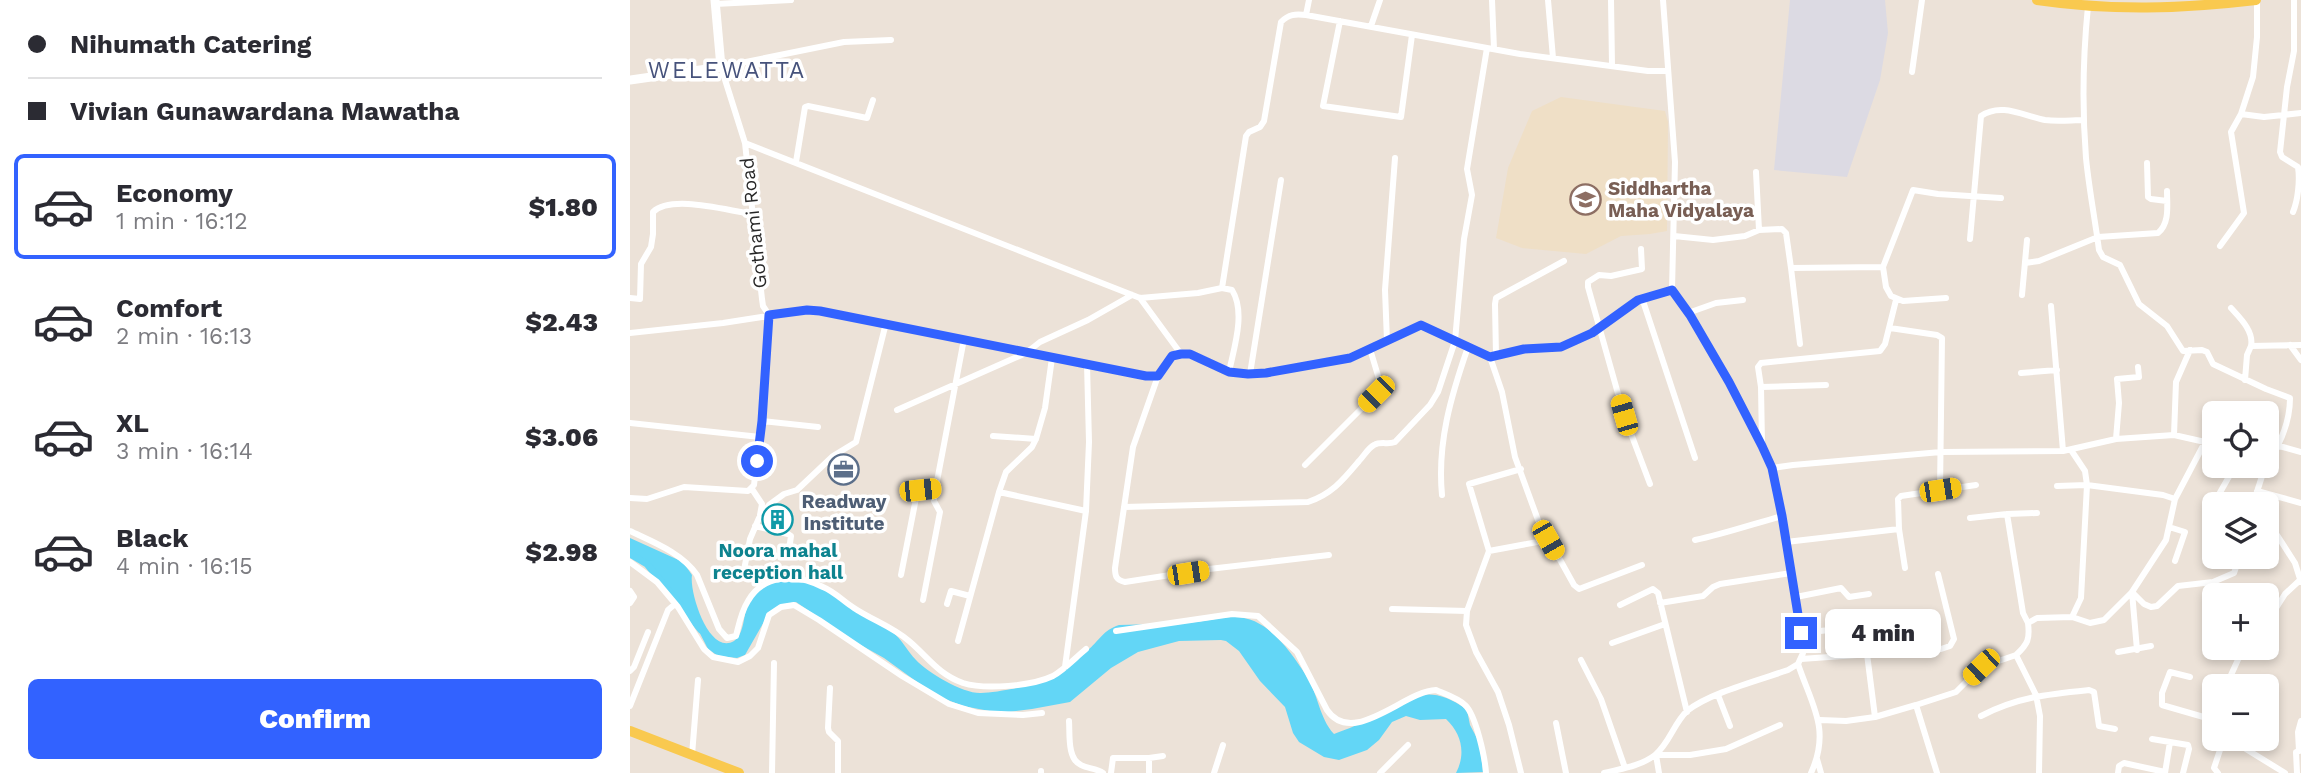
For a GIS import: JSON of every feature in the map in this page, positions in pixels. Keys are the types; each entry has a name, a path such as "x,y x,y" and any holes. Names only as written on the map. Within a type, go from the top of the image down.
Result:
{"main road":[{"path":"2037,0 2154,9 2257,0"},
{"path":"630,731 739,773"}],"street":[{"path":"715,2 791,0"},
{"path":"1306,15 1309,0"},
{"path":"1371,26 1380,0"},
{"path":"1124,507 1308,502 1325,496 1346,477 1373,445 1395,442 1430,405 1438,392 1455,341 1464,239 1472,195 1467,169 1491,49 1492,0"},
{"path":"1549,0 1553,58"},
{"path":"1611,0 1612,65"},
{"path":"1663,0 1675,162 1672,290 1729,382 1772,468 1796,597 1803,653 1800,662 1811,703 1820,720 1818,759 1811,773"},
{"path":"1912,72 1922,0"},
{"path":"2220,246 2244,214 2231,132 2241,114 2253,77 2257,0"},
{"path":"2292,212 2297,199 2299,166 2282,157 2280,152 2294,51 2294,0"},
{"name":"Gothami Road","path":"715,2 721,67 744,143 763,306 769,315 762,421 752,489"},
{"path":"2088,6 2083,85 2086,161 2103,257 2120,265 2139,304 2167,326 2179,348 2183,351 2202,349 2207,352 2213,364 2290,398 2290,411 2279,446 2301,452"},
{"path":"1223,289 1246,136 1264,121 1281,22 1293,14 1491,49 1648,71 1667,71"},
{"path":"1340,21 1323,106 1401,117 1412,34"},
{"path":"630,80 721,67 844,43 891,40"},
{"path":"796,162 805,107 867,118 873,100"},
{"path":"1970,239 1982,116 1990,110 2003,110 2047,120 2084,120"},
{"path":"2241,114 2264,117 2301,113"},
{"path":"744,143 1140,298 1232,290 1238,299 1238,315 1229,372"},
{"path":"1387,341 1385,290 1395,158"},
{"path":"2147,163 2148,197 2151,200 2167,201"},
{"path":"1756,172 1759,230"},
{"path":"1250,374 1281,180"},
{"path":"1946,298 1896,300 1886,287 1883,267 1913,190 2001,198"},
{"path":"2025,263 2039,261 2098,237 2158,233 2167,219 2167,191"},
{"path":"630,299 640,299 641,264 651,247 653,212 657,208 686,203 753,214"},
{"path":"1675,236 1713,240 1745,236 1759,230 1782,229 1786,233 1800,344"},
{"path":"2022,295 2027,240"},
{"path":"1641,249 1642,269 1611,276 1599,275 1588,282 1624,415 1650,484"},
{"path":"1564,261 1496,298 1494,304 1493,357 1515,457 1538,520 1574,586 1579,589 1642,565"},
{"path":"1791,268 1883,267"},
{"path":"1329,555 1125,582 1115,576 1133,447 1158,376 1172,356 1190,354 1229,372 1266,373 1350,358 1421,325 1493,357 1524,349 1561,347 1599,329 1642,299 1672,290"},
{"path":"897,410 1026,353 1040,342 1088,320 1132,295"},
{"path":"1140,298 1181,354"},
{"path":"1642,299 1695,458"},
{"path":"1688,313 1716,303 1743,300"},
{"path":"1762,446 1758,367 1761,363 1880,351 1884,348 1896,300"},
{"path":"2051,306 2067,451 2085,471 2087,485 2081,598 2072,617"},
{"path":"2231,308 2253,339 2247,355 2245,380"},
{"path":"630,333 807,310 820,311 1026,353 1158,376"},
{"path":"744,570 755,526 769,505 784,494 797,490 833,456 856,442 886,323"},
{"path":"1890,328 1942,338 1940,490"},
{"path":"922,600 940,512 933,501 964,339"},
{"path":"2290,345 2301,360"},
{"path":"2251,346 2301,345"},
{"path":"1442,495 1442,442 1468,347"},
{"path":"1305,465 1376,394 1379,379 1370,349"},
{"path":"2174,436 2176,382 2190,350"},
{"path":"958,641 1006,472 1032,447 1036,439 1045,408 1052,358"},
{"path":"1065,667 1086,510 1087,364"},
{"path":"2116,439 2119,403 2116,379 2139,377 2138,367"},
{"path":"2021,373 2057,370"},
{"path":"1761,387 1826,385"},
{"path":"762,421 818,427"},
{"path":"630,423 760,437"},
{"path":"993,436 1036,439"},
{"path":"1772,468 1941,452 2067,451 2116,439 2174,436 2202,441"},
{"path":"2028,623 2037,618 2072,617 2090,623 2104,620 2132,592 2166,540 2175,499 2202,448"},
{"path":"1521,469 1469,484 1489,551 1467,611 1466,625 1476,652 1498,692 1510,725 1521,773"},
{"path":"2261,478 2257,491 2301,503"},
{"path":"1905,568 1898,499 1901,496 1976,485"},
{"path":"2057,486 2087,485 2175,499"},
{"path":"630,498 648,499 684,487 748,491 752,489 762,504 760,516"},
{"path":"901,575 916,493 936,488"},
{"path":"999,492 1086,510"},
{"path":"1969,518 2037,513"},
{"path":"1820,720 1846,721 1875,717 1956,692 1981,667 2016,655 2025,646 2030,638 2028,623 2023,613 2007,514"},
{"path":"1695,540 1782,516"},
{"path":"755,526 788,534 791,536 789,550 822,559"},
{"path":"2169,527 2185,532 2175,561"},
{"path":"1786,542 1899,529"},
{"path":"630,531 654,542 692,567 719,629 727,638 736,636 744,608 755,591 772,580 797,578 823,587 856,610 884,624 909,641 934,667 963,682 983,687 1036,681 1052,676 1086,649"},
{"path":"2279,538 2295,563 2300,582 2285,594 2279,603"},
{"path":"1489,551 1548,540"},
{"path":"630,562 657,582 675,604 704,649 713,657 738,662 750,656 758,648 769,615 781,607 794,606 949,704 978,713 1042,713"},
{"path":"2132,592 2144,604 2157,606 2178,586 2213,582 2234,573 2235,569"},
{"path":"1660,603 1703,596 1720,584 1791,573"},
{"path":"1659,773 1656,755 1687,712 1718,695 1788,670 1800,662 1951,646 1954,639 1938,574"},
{"path":"947,604 951,587 970,596"},
{"path":"1796,597 1840,588 1849,597 1869,594"},
{"path":"1620,605 1653,589 1658,593 1687,712"},
{"path":"630,590 634,597 630,603"},
{"path":"2132,592 2137,650"},
{"path":"630,706 668,610 675,604"},
{"path":"1392,609 1467,611"},
{"path":"1116,631 1231,614 1258,616 1297,652 1327,710 1342,723 1359,722 1401,704 1417,693 1431,690 1464,703 1478,734 1486,773"},
{"path":"1801,633 1906,622"},
{"path":"1612,643 1665,624"},
{"path":"630,671 648,632"},
{"path":"2118,652 2151,646"},
{"path":"1867,654 1875,717"},
{"path":"2016,655 2036,695 2040,716 2039,773"},
{"path":"1581,660 1601,699 1625,768"},
{"path":"772,773 774,663"},
{"path":"2190,677 2170,672 2162,693 2162,705 2202,714"},
{"path":"692,755 698,680"},
{"path":"830,688 828,728 838,741 838,773"},
{"path":"1981,716 2036,695 2089,690 2094,692 2099,726 2115,729"},
{"path":"1718,695 1730,726"},
{"path":"1916,705 1937,773"},
{"path":"1069,721 1072,758 1078,765 1103,773"},
{"path":"2297,773 2296,752 2300,751 2298,732 2301,721"},
{"path":"1556,723 1566,773"},
{"path":"1604,773 1625,768 1656,755 1690,755 1726,750 1780,725"},
{"path":"2152,738 2188,745 2183,773"},
{"path":"2118,773 2119,766 2124,763 2165,772 2170,742"},
{"path":"1214,773 1223,745"},
{"path":"1380,773 1408,745"},
{"path":"2218,773 2214,768 2221,751"},
{"path":"2248,751 2285,773"},
{"path":"1111,773 1113,758 1163,756"},
{"path":"1149,758 1149,773"},
{"path":"1818,759 1821,773"}],"shaded area":[{"path":"1790,0 1885,0 1888,33 1880,80 1847,177 1774,170"},
{"name":"Siddhartha Maha Vidyalaya","path":"1561,97 1665,111 1668,122 1667,231 1621,236 1586,254 1522,248 1496,238 1508,168 1532,111"}],"water":[{"path":"630,538 683,562 692,575 694,595 702,620 716,639 725,643 737,638 749,603 764,587 781,580 805,582 836,596 875,619 896,635 916,660 929,671 947,682 974,692 1007,690 1053,677 1071,665 1105,633 1119,625 1245,618 1267,628 1292,655 1310,682 1325,721 1334,734 1415,696 1439,696 1467,710 1470,725 1480,744 1483,772 1456,773 1461,759 1461,744 1456,731 1446,719 1420,720 1406,716 1392,722 1379,740 1367,750 1339,760 1324,757 1299,742 1293,733 1285,707 1260,681 1239,651 1221,640 1179,641 1138,652 1111,668 1070,702 1000,713 963,706 935,695 884,658 850,639 796,602 780,605 769,613 745,655 737,658 718,656 708,649 693,620 656,572 630,557"}],"waterway":[{"path":"630,554 647,564 701,630"}],"place":[{"name":"Siddhartha Maha Vidyalaya","path":"1585,199"},
{"name":"Readway Institute","path":"844,470"},
{"name":"Noora mahal reception hall","path":"778,519"}],"district":[{"name":"WELEWATTA","path":"727,70"}],"route":[{"path":"757,461 769,315 820,311 1146,376 1158,376 1172,356 1181,354 1190,354 1229,372 1248,374 1350,358 1421,325 1490,357 1524,349 1561,347 1592,333 1638,300 1672,290 1690,315 1729,382 1772,468 1801,633"}]}
